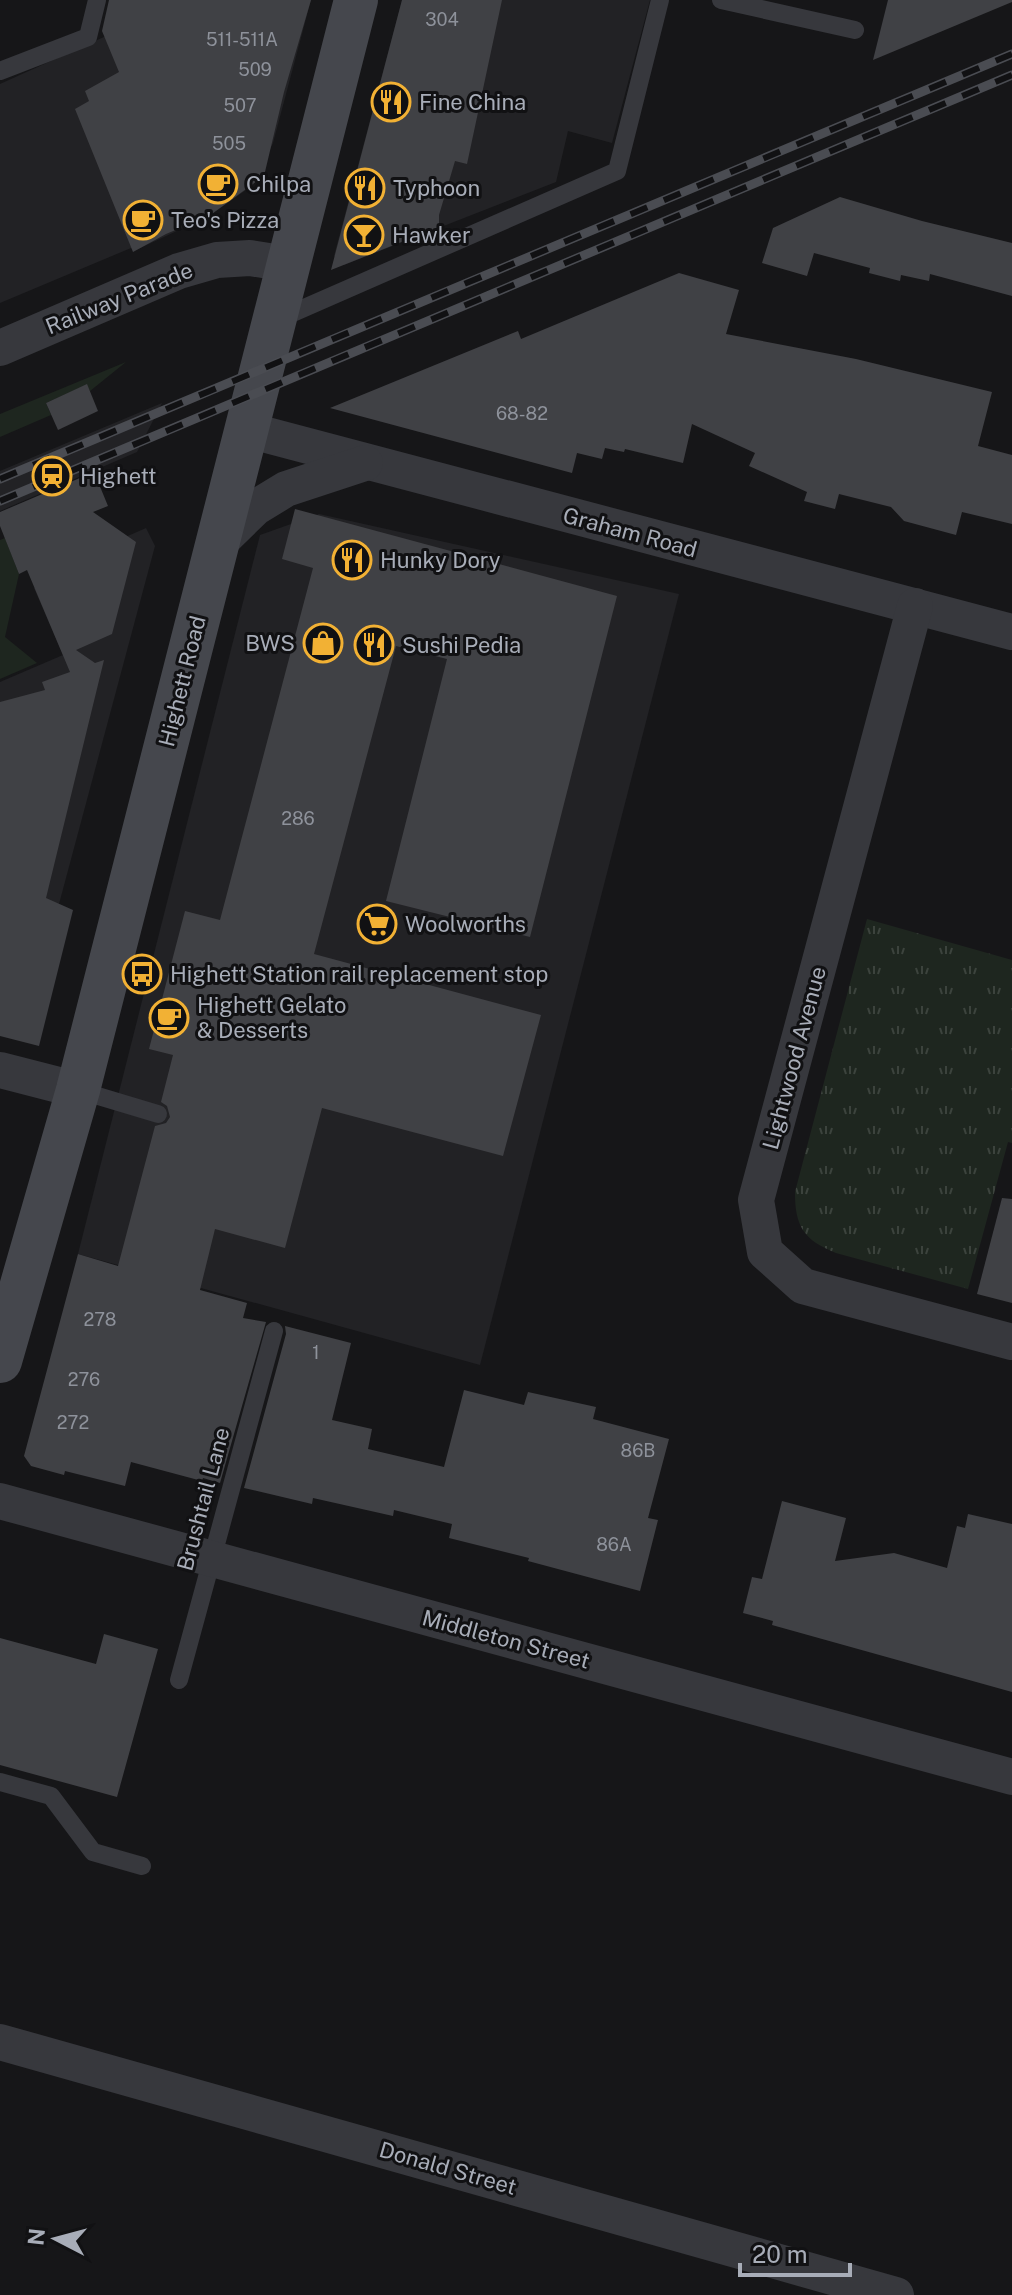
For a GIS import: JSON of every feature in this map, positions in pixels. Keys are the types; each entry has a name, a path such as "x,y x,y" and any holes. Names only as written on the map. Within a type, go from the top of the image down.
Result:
{"street":[{"name":"Highett Road","path":"0,1361 78,1090 356,0"},
{"name":"Railway Parade","path":"0,348 179,271 217,260 250,258 288,264"},
{"name":"Graham Road","path":"248,430 1012,632"},
{"path":"217,545 255,508 286,489 366,463"},
{"name":"Lightwood Avenue","path":"915,606 756,1200 765,1252 803,1286 1012,1342"},
{"path":"0,1070 78,1090"},
{"name":"Middleton Street","path":"0,1501 1012,1777"},
{"name":"Donald Street","path":"0,2042 896,2295"}],"lane":[{"path":"0,71 88,37 97,0"},
{"path":"274,322 617,171 660,0"},
{"path":"721,0 855,30"},
{"path":"78,1090 158,1114"},
{"name":"Brushtail Lane","path":"179,1680 274,1331"},
{"path":"0,1782 51,1796 93,1852 142,1866"}],"shaded area":[{"path":"123,0 311,0 273,143 253,185 209,216 136,250 131,248 0,303 0,84 115,32"},
{"path":"402,0 650,0 612,143 568,131 556,182 344,265 334,256"},
{"path":"162,403 137,452 0,511 0,471"},
{"name":"Woolworths","path":"319,514 679,594 480,1365 78,1254 260,535"},
{"path":"146,528 155,546 59,904 0,886 0,682 63,655 34,588 61,578 57,567"}],"green space":[{"path":"126,362 90,391 86,385 46,403 51,415 0,437 0,414"},
{"path":"5,538 19,574 5,637 37,663 0,679 0,540"},
{"path":"867,919 1012,960 1012,1143 1008,1142 968,1289 836,1253 809,1237 797,1214 795,1192"}],"building":[{"path":"109,0 311,0 264,176 209,216 133,252 75,109 89,101 85,91 119,72 102,31"},
{"path":"402,0 502,0 467,164 455,161 439,215 439,227 331,270"},
{"path":"888,0 1012,0 1012,2 873,60"},
{"path":"840,197 1012,243 1012,296 930,274 929,281 901,275 900,281 869,273 870,268 814,253 807,276 762,263 773,228"},
{"path":"679,273 739,290 726,334 856,359 992,392 978,446 1012,455 1012,524 962,512 956,535 904,521 891,507 839,494 835,509 804,501 807,492 749,466 755,453 692,424 683,463 625,449 624,452 605,448 602,459 577,453 572,473 330,408 518,331 521,339"},
{"path":"87,384 98,411 58,430 46,403"},
{"path":"94,472 108,506 93,512 136,542 112,634 76,650 95,663 104,660 46,898 73,910 39,1046 0,1036 0,702 45,690 42,682 70,672 27,570 19,574 0,526 0,512"},
{"path":"295,509 617,596 530,937 386,901 447,659 396,646 314,954 541,1015 503,1156 322,1108 285,1248 215,1229 200,1290 247,1303 243,1318 266,1322 220,1483 131,1462 125,1486 65,1471 64,1475 31,1466 24,1456 78,1254 118,1266 155,1126 166,1123 170,1117 167,1106 161,1102 173,1055 149,1049 185,911 220,920 313,568 282,559"},
{"path":"1002,1198 1012,1199 1012,1303 977,1294"},
{"path":"285,1326 351,1343 332,1420 372,1429 368,1449 444,1467 464,1390 524,1405 528,1392 596,1407 593,1419 669,1439 648,1518 658,1520 640,1591 449,1538 452,1524 394,1510 393,1516 313,1498 312,1504 244,1488 286,1334"},
{"path":"782,1501 846,1518 835,1561 894,1553 947,1568 957,1526 965,1528 968,1514 1012,1524 1012,1692 772,1625 773,1621 743,1613 752,1577 762,1579"},
{"path":"104,1634 158,1649 117,1797 0,1765 0,1638 96,1664"}],"railway":[{"path":"0,479 1012,54"},
{"path":"0,501 1012,75"}],"place":[{"name":"Fine China","path":"391,102"},
{"name":"Chilpa","path":"218,184"},
{"name":"Typhoon","path":"365,188"},
{"name":"Teo's Pizza","path":"143,220"},
{"name":"Hawker","path":"364,235"},
{"name":"Highett","path":"52,476"},
{"name":"Hunky Dory","path":"352,560"},
{"name":"BWS","path":"323,643"},
{"name":"Sushi Pedia","path":"374,645"},
{"name":"Woolworths","path":"377,924"},
{"name":"Highett Station rail replacement stop","path":"142,974"},
{"name":"Highett Gelato & Desserts","path":"169,1018"}]}
